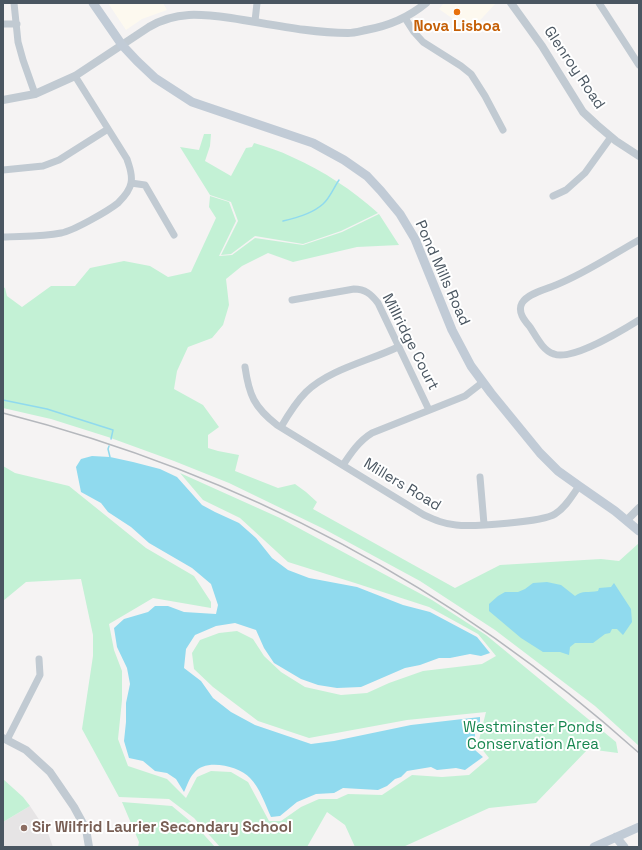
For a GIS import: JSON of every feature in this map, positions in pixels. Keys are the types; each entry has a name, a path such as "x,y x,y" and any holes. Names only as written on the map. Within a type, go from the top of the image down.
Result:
{"main road":[{"name":"Pond Mills Road","path":"93,3 122,45 156,78 192,102 313,143 344,160 367,176 382,191 400,214 414,239 452,330 472,366 483,382 540,453 558,471 627,520 639,531"},
{"path":"594,847 639,827"},
{"path":"616,837 624,847"}],"street":[{"path":"14,3 18,42 35,94"},
{"path":"255,21 257,3"},
{"path":"3,100 35,94 75,76 160,20 190,14 255,21 318,31 350,33 383,27 405,18 426,3"},
{"name":"Glenroy Road","path":"511,3 542,46 583,112 611,137 639,156"},
{"path":"599,3 639,65"},
{"path":"405,18 423,42 471,74 485,96 503,130"},
{"path":"3,24 17,24"},
{"path":"3,237 62,233 76,228 118,203 126,194 131,183 131,172 127,159 75,76"},
{"path":"3,170 43,166 59,160 108,129"},
{"path":"553,196 566,190 585,173 611,137"},
{"path":"131,183 145,185 174,235"},
{"path":"639,240 580,274 532,294 522,303 520,311 524,320 546,348 554,354 565,356 614,336 639,320"},
{"name":"Millridge Court","path":"292,300 354,289 365,291 378,302 429,410"},
{"path":"281,427 306,392 320,381 336,372 398,347"},
{"name":"Millers Road","path":"245,367 247,384 254,402 264,415 343,466 424,515 440,523 457,526 535,520 554,515 565,506 579,486"},
{"path":"343,466 364,437 466,396 483,382"},
{"path":"480,477 484,524"},
{"path":"627,520 639,508"},
{"path":"39,659 40,675 5,739 26,750 50,772 74,807 86,829 89,847"}],"shaded area":[{"path":"108,3 163,3 167,10 142,19 126,30"},
{"path":"444,3 496,3 470,31 439,9"},
{"name":"Sir Wilfrid Laurier Secondary School","path":"30,806 48,833 53,847 3,847 3,822"}],"green space":[{"path":"204,134 211,134 210,146 205,161 231,176 246,148 252,147 254,143 283,153 315,168 348,189 378,213 341,231 303,244 255,236 231,254 221,255 238,221 231,202 210,195 180,147 199,150"},
{"path":"210,196 229,202 236,221 219,256 232,255 255,238 303,245 342,232 379,214 399,245 357,247 293,262 268,253 242,266 226,279 229,305 223,325 212,338 188,347 177,371 174,389 203,405 219,427 208,435 208,448 239,455 235,471 278,488 295,484 317,502 313,509 455,588 500,565 601,559 619,561 639,543 639,746 595,706 495,630 420,581 324,529 229,483 174,461 108,437 51,419 3,408 3,287 5,288 7,296 22,307 51,286 75,286 90,268 124,261 150,266 168,277 191,272 216,218 209,207"},
{"name":"Westminster Ponds Conservation Area","path":"3,466 15,473 69,486 146,548 194,576 211,602 211,608 153,598 109,624 114,650 122,671 122,700 118,739 128,766 167,779 186,798 197,777 211,771 231,772 248,782 269,821 281,821 301,807 319,799 337,799 348,794 382,795 412,775 442,777 469,775 489,758 478,744 486,712 407,720 309,738 258,721 213,687 194,669 192,653 200,640 219,633 237,631 253,639 264,656 281,672 305,687 341,695 367,693 389,683 423,671 482,664 496,656 478,634 429,607 288,562 240,518 203,500 180,473 280,518 432,600 486,635 616,742 618,753 588,749 536,803 489,808 403,847 355,847 345,825 327,812 307,847 220,847 194,818 169,799 119,797 82,729 93,656 93,635 81,579 26,582 3,601"},
{"path":"3,779 23,797 30,806 3,822"},
{"path":"122,802 172,806 196,826 215,847 138,847 139,842"}],"water":[{"path":"92,456 110,457 133,462 160,469 177,477 202,505 239,523 256,538 272,558 288,570 309,578 357,587 403,605 430,612 477,637 490,653 481,656 470,654 450,658 439,658 420,665 405,668 361,687 337,688 318,685 301,679 274,663 264,648 256,630 235,623 216,626 195,635 186,649 184,668 201,681 213,698 231,712 255,725 311,744 334,741 411,725 480,717 480,725 475,730 475,740 468,744 483,757 465,770 456,768 437,770 431,767 407,771 401,777 395,779 387,786 378,790 343,788 334,793 316,794 297,802 280,816 271,817 257,786 250,778 238,770 222,765 199,768 191,777 184,792 176,779 167,773 155,771 143,761 129,758 124,741 126,703 130,684 127,668 117,647 114,628 124,619 148,612 155,606 168,606 184,612 216,614 218,605 211,584 192,568 149,543 131,527 108,512 101,503 81,492 76,467 81,459"},
{"path":"547,582 561,585 575,596 583,592 598,591 599,588 611,587 614,583 631,609 632,622 623,635 617,629 612,629 610,633 605,634 593,643 575,643 570,647 569,655 560,652 543,652 521,638 489,611 489,604 505,592 518,592 533,583"}],"waterway":[{"path":"283,221 304,215 319,207 328,199 339,180"},
{"path":"3,400 47,409 113,430 111,439"},
{"path":"109,446 108,449 110,457"}],"railway":[{"path":"3,413 91,438 177,469 261,504 342,544 420,589 496,639 569,694 639,753"}],"place":[{"name":"Nova Lisboa","path":"457,12"},
{"name":"Sir Wilfrid Laurier Secondary School","path":"24,828"}]}
